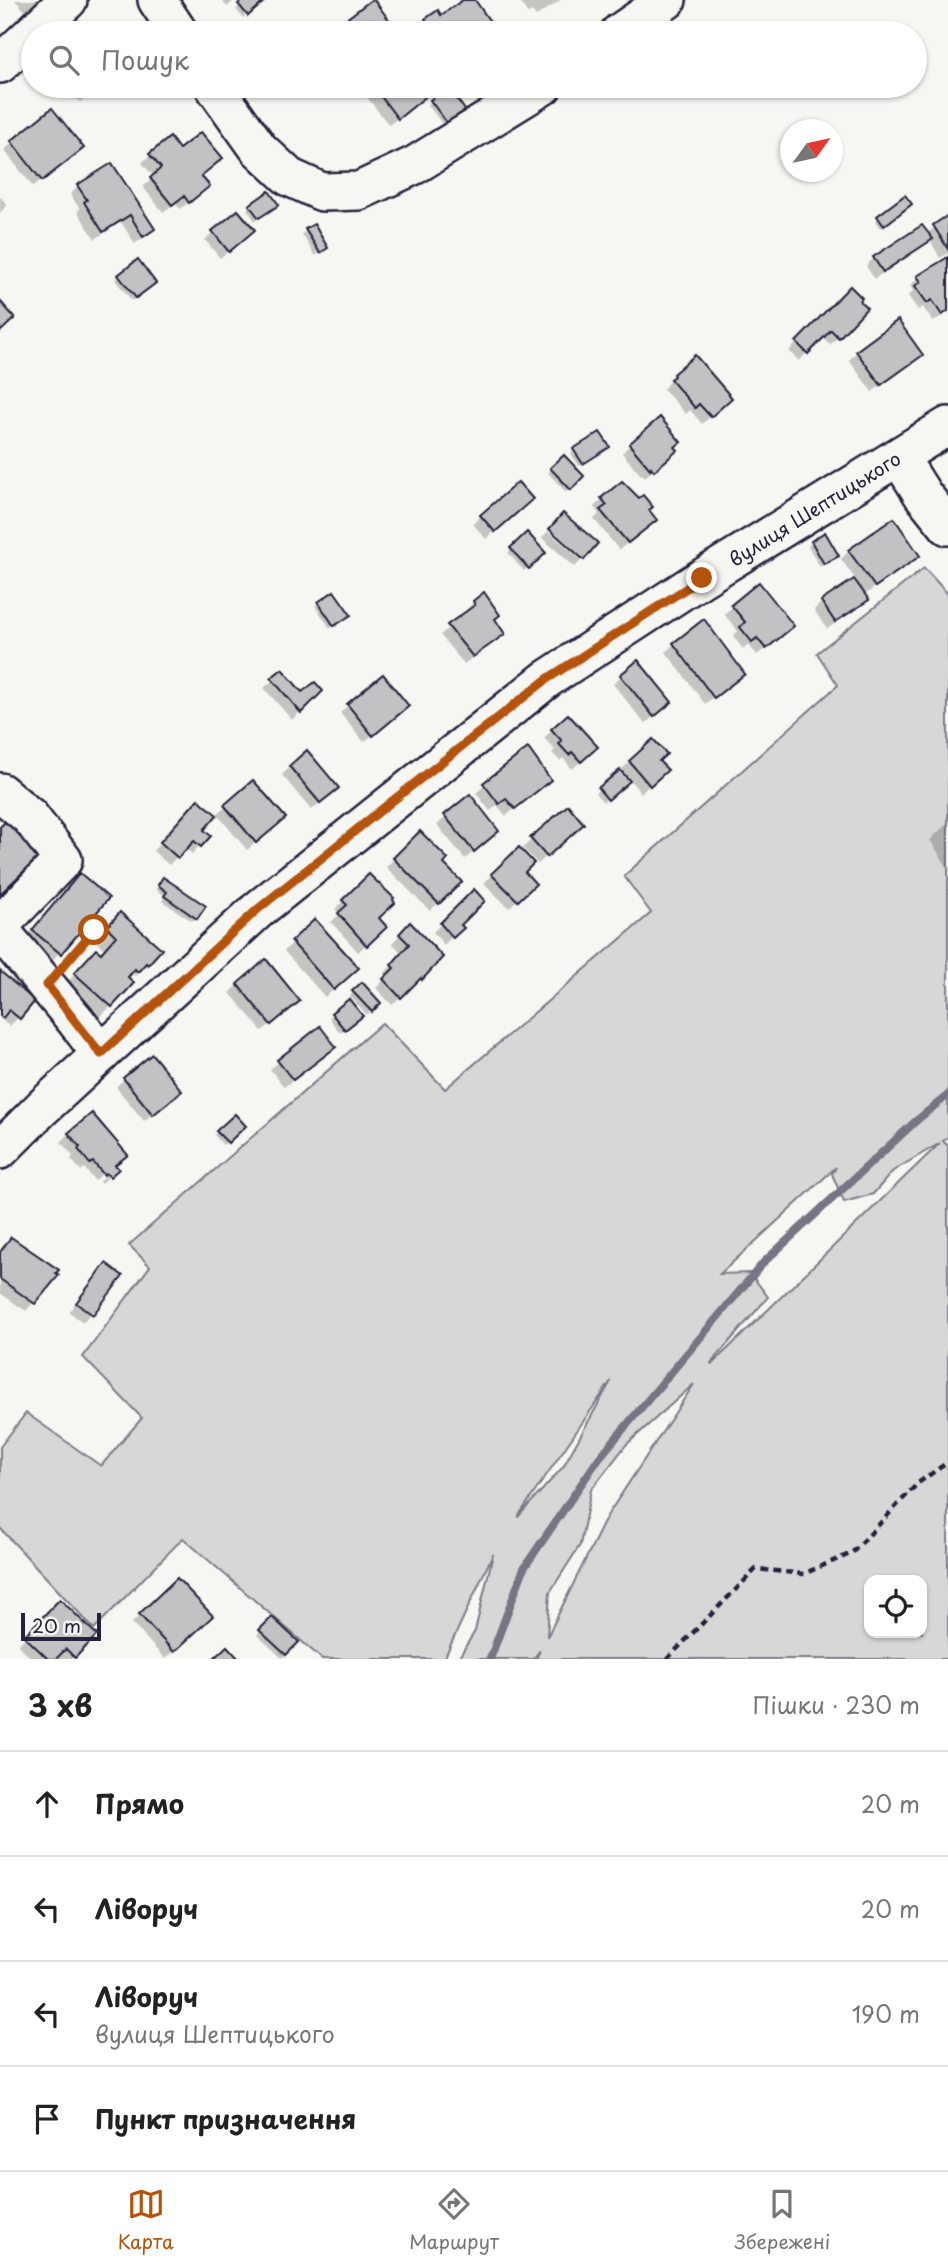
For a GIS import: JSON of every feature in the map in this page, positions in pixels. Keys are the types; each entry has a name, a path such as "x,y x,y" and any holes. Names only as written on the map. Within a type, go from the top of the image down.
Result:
{"street":[{"path":"46,21 68,0"},
{"path":"158,0 171,21"},
{"path":"636,21 667,0"},
{"path":"0,64 21,44"},
{"path":"223,98 259,149 289,177 322,192 359,191 415,165 524,98"},
{"name":"вулиця Шептицького","path":"0,1150 258,909 547,679 702,578 948,426"},
{"path":"899,457 923,495 948,526"},
{"path":"0,792 30,817 64,860 0,927 101,1054"}],"path":[{"path":"47,985 94,930"},
{"path":"667,1659 756,1569 803,1574 852,1553 918,1483 948,1462"}],"shaded area":[{"path":"924,568 948,594 948,1137 943,1141 948,1146 948,1659 536,1659 540,1650 533,1659 458,1659 475,1631 493,1554 444,1659 322,1659 183,1538 94,1629 0,1528 0,1447 26,1413 101,1466 142,1418 83,1357 150,1266 129,1245 382,1023 445,1089 651,913 624,876 838,685 817,653","holes":["940,1143 712,1364 711,1363 768,1297 750,1273 720,1274 836,1167 832,1174 844,1202 873,1194 893,1171","611,1381 563,1467 519,1516 519,1515","694,1384 607,1516 547,1637 550,1592 580,1545 591,1490 626,1445"]}],"building":[{"path":"243,0 266,0 248,16 238,4"},
{"path":"374,0 390,21 346,21"},
{"path":"463,0 475,0 490,21 425,19 438,10 441,15"},
{"path":"382,98 424,98 398,119"},
{"path":"456,98 468,114 450,127 430,100"},
{"path":"52,108 84,148 42,181 11,141"},
{"path":"201,132 223,158 201,176 210,186 189,203 184,196 172,205 150,178 161,168 149,154 170,137 179,149"},
{"path":"112,163 155,229 143,237 130,215 103,232 84,202 87,200 77,185"},
{"path":"269,191 279,205 259,218 249,205"},
{"path":"905,195 912,204 884,226 877,216"},
{"path":"238,210 255,230 229,252 212,231"},
{"path":"948,215 948,249 933,225"},
{"path":"314,224 328,248 320,253 305,229"},
{"path":"922,225 933,239 883,272 873,257"},
{"path":"948,257 948,311 942,315 932,300 927,303 915,286 921,282 917,276"},
{"path":"138,259 156,283 136,298 118,275"},
{"path":"850,286 862,298 860,301 867,308 839,338 831,330 808,354 796,342"},
{"path":"0,301 15,318 0,332"},
{"path":"898,320 923,355 881,385 856,351"},
{"path":"695,355 732,398 711,417 699,404 695,408 670,379"},
{"path":"660,417 681,442 675,447 678,450 654,471 629,444"},
{"path":"600,432 610,447 583,464 573,449"},
{"path":"564,455 584,476 571,490 550,468"},
{"path":"622,481 639,498 643,495 653,507 649,510 657,520 628,543 600,510 607,505 601,498"},
{"path":"518,482 533,499 495,532 480,515"},
{"path":"563,513 598,543 584,560 549,529"},
{"path":"894,518 920,556 875,587 848,550"},
{"path":"527,532 546,553 529,569 510,548"},
{"path":"825,532 839,556 824,564 811,541"},
{"path":"854,579 869,600 835,622 821,601"},
{"path":"759,582 794,626 766,649 757,638 752,642 740,627 745,622 731,605"},
{"path":"334,591 351,615 334,626 318,602"},
{"path":"484,592 500,615 495,619 505,634 473,657 447,625 475,605 473,601"},
{"path":"704,619 745,674 714,698 673,643"},
{"path":"638,660 672,702 654,717 620,675"},
{"path":"282,669 302,692 315,682 323,691 301,713 271,678"},
{"path":"383,674 409,706 373,736 347,704"},
{"path":"568,714 598,747 581,762 572,752 569,755 559,744 562,741 551,729"},
{"path":"653,739 667,754 659,761 668,770 650,786 629,761"},
{"path":"528,748 551,780 515,809 506,799 499,804 483,783"},
{"path":"307,750 339,788 320,803 289,766"},
{"path":"620,770 630,781 608,800 598,788"},
{"path":"253,780 286,818 256,843 224,805"},
{"path":"470,794 499,831 474,852 444,815"},
{"path":"198,799 217,815 204,830 211,836 201,847 194,841 178,858 160,842"},
{"path":"568,805 584,824 547,857 530,838"},
{"path":"7,820 40,856 0,894 0,827"},
{"path":"420,831 448,859 444,864 462,882 439,904 393,858"},
{"path":"519,847 534,863 525,872 536,884 518,901 491,874"},
{"path":"80,873 109,898 61,954 32,930"},
{"path":"369,874 394,898 395,903 379,918 387,927 367,946 338,913 347,905 342,900"},
{"path":"163,877 206,906 197,919 164,896 167,892 158,885"},
{"path":"474,889 485,901 461,925 464,928 453,938 440,923"},
{"path":"120,912 162,949 148,965 146,963 138,972 135,969 128,977 134,983 112,1007 74,973 96,949 101,953 116,936 107,927"},
{"path":"315,919 359,968 334,990 291,941"},
{"path":"410,922 443,957 401,998 383,979 394,968 391,965 409,944 399,934"},
{"path":"266,959 300,1001 271,1025 237,984"},
{"path":"0,971 35,1001 20,1019 9,1010 3,1018 0,1016"},
{"path":"362,982 381,1003 372,1012 352,991"},
{"path":"349,999 363,1016 345,1030 331,1013"},
{"path":"320,1026 336,1047 293,1080 277,1060"},
{"path":"152,1054 182,1091 153,1115 123,1078"},
{"path":"92,1113 128,1155 115,1165 119,1169 110,1177 106,1173 104,1175 93,1162 90,1164 68,1133"},
{"path":"235,1114 246,1126 228,1143 216,1131"},
{"path":"11,1237 59,1270 56,1273 59,1275 35,1304 0,1279 0,1252"},
{"path":"106,1263 123,1276 93,1315 76,1303"},
{"path":"177,1578 213,1616 174,1652 139,1614"},
{"path":"60,1599 97,1635 75,1658 66,1649 56,1659 48,1659 24,1636"},
{"path":"272,1617 299,1642 286,1655 259,1630"},
{"path":"227,1646 239,1659 213,1659"}],"waterway":[{"path":"490,1659 524,1568 599,1458 764,1262 917,1120 948,1095"}],"route":[{"path":"94,930 47,985 101,1054 258,909 391,802 547,679 702,578"}]}
